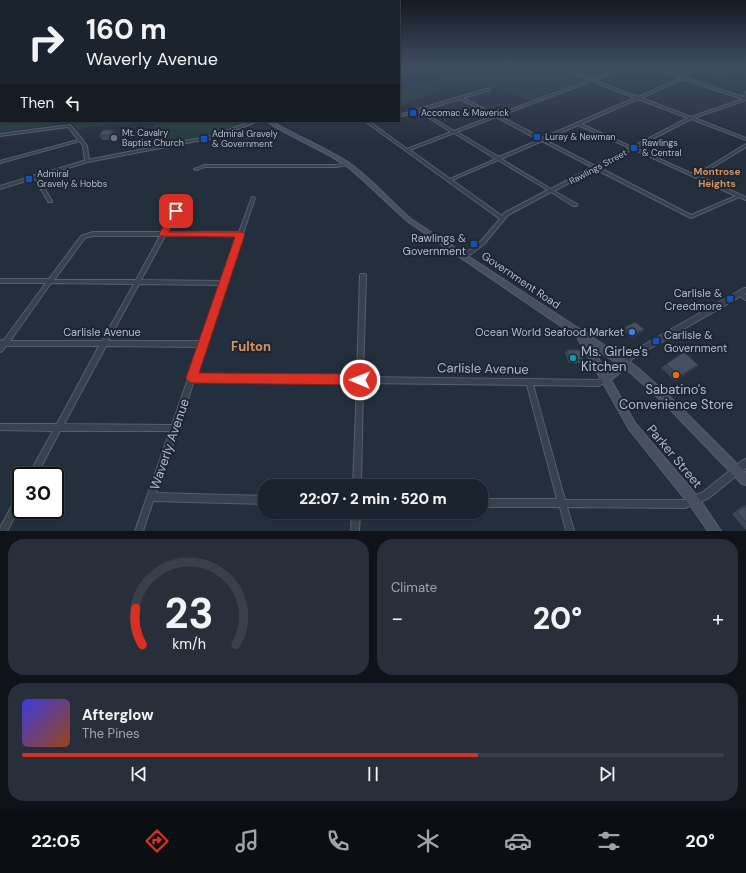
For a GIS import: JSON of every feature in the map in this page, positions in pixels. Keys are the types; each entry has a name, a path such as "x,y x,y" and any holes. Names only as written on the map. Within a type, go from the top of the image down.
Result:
{"main road":[{"name":"Government Road","path":"270,122 347,164 366,178 403,215 624,363 661,394 746,480"},
{"name":"Parker Street","path":"580,334 639,435 694,501 715,531"},
{"name":"Carlisle Avenue","path":"605,379 619,369 624,363"}],"street":[{"path":"400,116 480,92"},
{"path":"407,150 560,92"},
{"path":"621,92 746,139"},
{"path":"450,180 651,92"},
{"path":"724,92 746,99 746,93"},
{"path":"461,98 691,217 739,196"},
{"name":"Rawlings Street","path":"464,257 489,236 502,218 690,118 746,99"},
{"path":"419,111 576,205"},
{"path":"0,188 87,161 209,138 253,122"},
{"path":"368,122 502,218"},
{"path":"579,124 746,199"},
{"path":"0,135 67,126 85,146 87,161"},
{"path":"0,162 81,140"},
{"path":"696,176 746,146"},
{"path":"196,169 205,166 336,166 347,164"},
{"path":"35,176 50,201"},
{"name":"Waverly Avenue","path":"139,531 253,198"},
{"path":"37,467 176,211"},
{"path":"0,349 2,343 83,237 93,234 241,234"},
{"path":"357,479 363,275"},
{"path":"0,281 224,282"},
{"path":"743,291 746,298"},
{"name":"Carlisle Avenue","path":"624,363 629,357 743,291"},
{"name":"Carlisle Avenue","path":"2,343 203,344"},
{"name":"Carlisle Avenue","path":"192,378 599,383 605,379"},
{"path":"529,382 570,531"},
{"path":"0,428 174,428"},
{"path":"488,503 678,505 694,501 706,495 738,471 746,463"},
{"path":"150,498 258,500"},
{"path":"3,531 12,514"},
{"path":"355,531 356,519"}],"green space":[{"path":"400,92 436,92 400,107"},
{"path":"506,92 551,92 533,101"},
{"path":"0,122 253,122 217,136 156,149 154,123 92,126 79,130 73,124 66,123 0,132"}],"building":[{"path":"103,130 114,130 110,135 99,135"},
{"path":"635,322 644,329 634,335 625,327"},
{"path":"567,350 580,350 584,360 571,360"},
{"name":"Sabatino's Convenience Store","path":"684,352 698,365 680,376 666,364"},
{"path":"746,506 746,522 737,512"}],"place":[{"name":"Accomac & Maverick","path":"413,113"},
{"name":"Luray & Newman","path":"537,137"},
{"name":"Mt. Cavalry Baptist Church","path":"114,138"},
{"name":"Admiral Gravely & Government","path":"204,139"},
{"name":"Rawlings & Central","path":"634,148"},
{"name":"Admiral Gravely & Hobbs","path":"29,179"},
{"name":"Rawlings & Government","path":"474,244"},
{"name":"Carlisle & Creedmore","path":"730,299"},
{"name":"Ocean World Seafood Market","path":"632,332"},
{"name":"Carlisle & Government","path":"656,341"},
{"name":"Ms. Girlee's Kitchen","path":"573,358"},
{"name":"Sabatino's Convenience Store","path":"676,375"}],"district":[{"name":"Montrose Heights","path":"717,176"},
{"name":"Fulton","path":"251,346"}],"route":[{"path":"176,211 163,234 241,234 192,378 360,380"}]}
